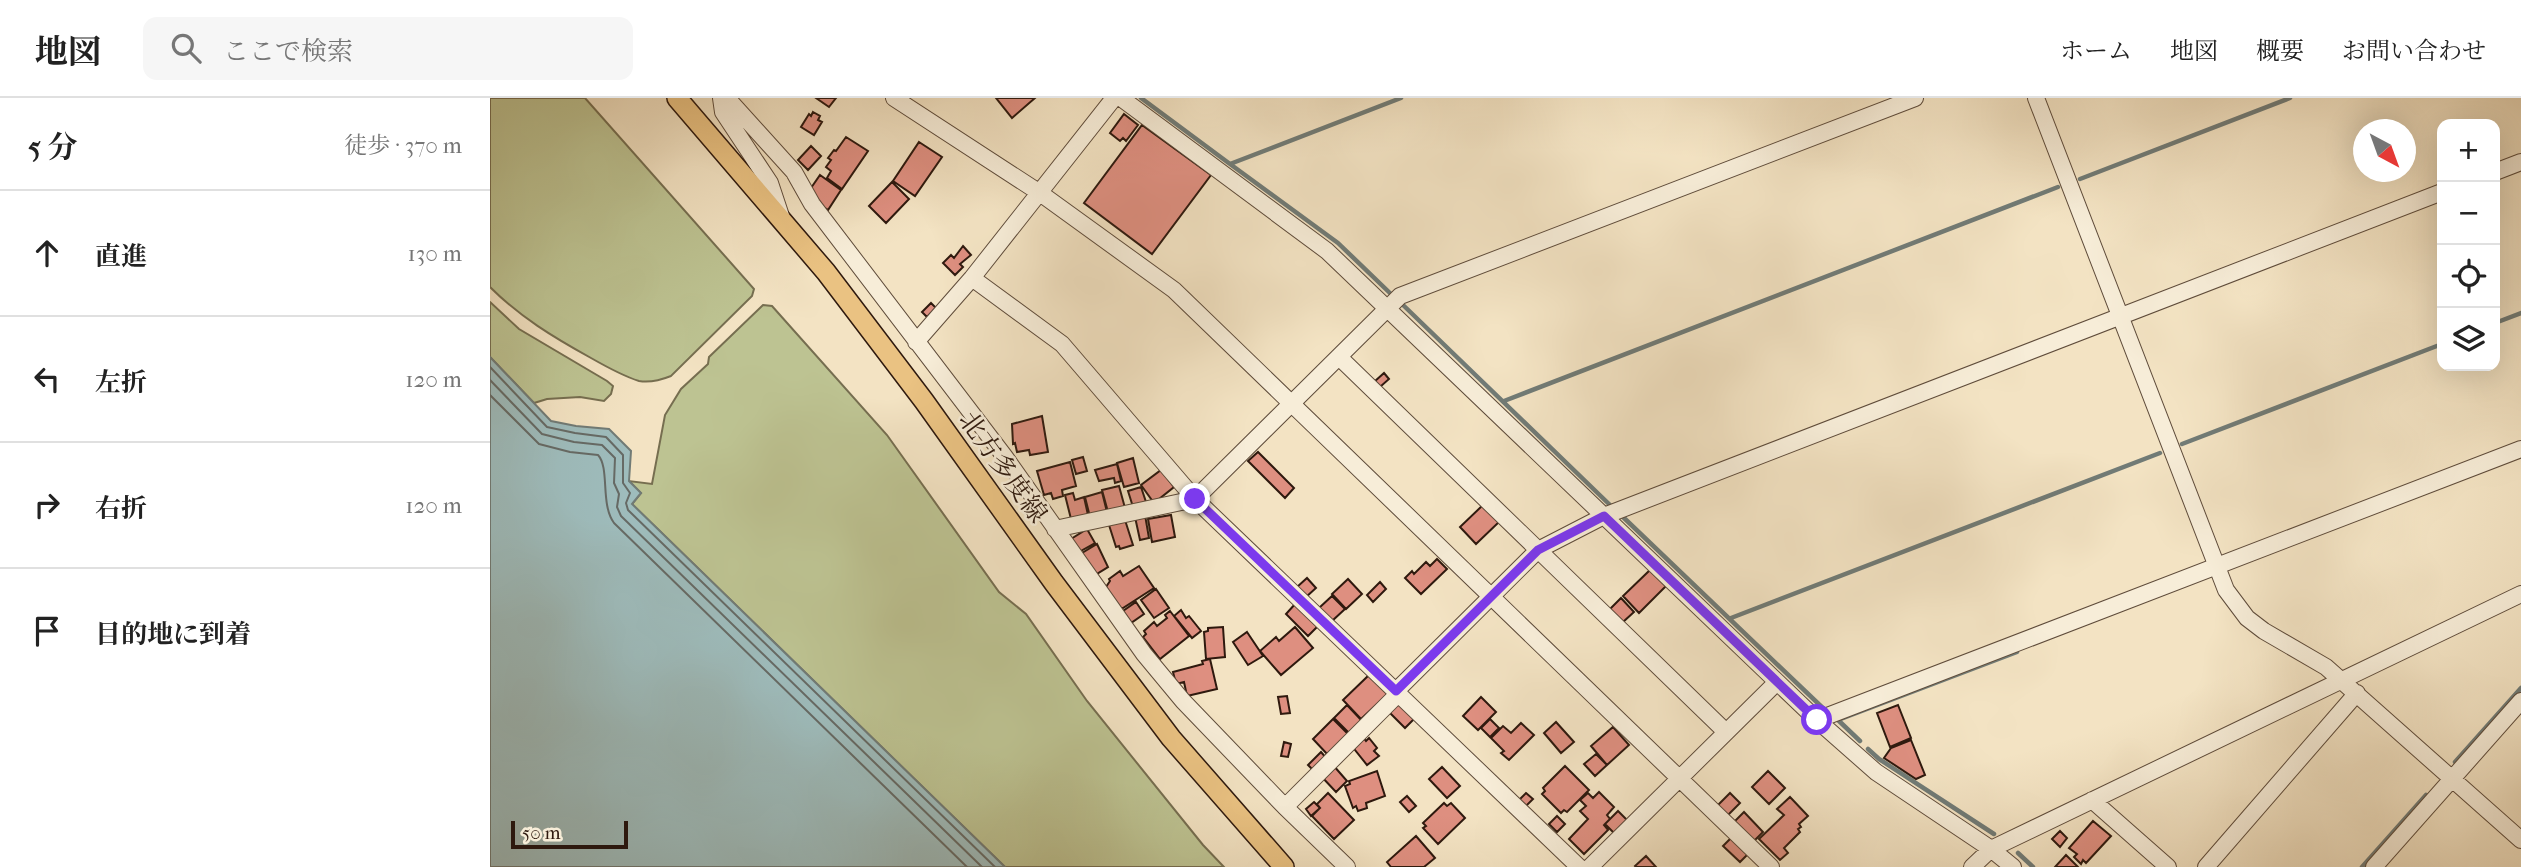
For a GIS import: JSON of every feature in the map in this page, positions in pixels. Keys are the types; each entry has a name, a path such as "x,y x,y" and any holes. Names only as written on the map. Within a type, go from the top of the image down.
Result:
{"main road":[{"name":"北方多度線","path":"677,98 826,272 1171,738 1284,867"}],"street":[{"path":"721,98 723,112 770,183 783,222"},
{"path":"727,98 794,172 812,204 1004,457 1144,654 1183,701 1284,807 1347,867"},
{"path":"894,98 1040,193 1174,290 1771,867"},
{"path":"916,342 972,278 1114,98"},
{"path":"1121,98 1327,251 1817,720 1875,772 1991,849 2013,867"},
{"path":"1055,530 1195,499 1400,296 1915,98"},
{"path":"2036,98 2226,590 2247,618 2326,667 2521,840"},
{"path":"2500,170 2521,162"},
{"path":"1284,807 1538,550 1604,516 2437,194"},
{"path":"972,278 1062,344 1195,499 1580,867"},
{"path":"1339,357 1726,733"},
{"path":"1817,720 2521,449"},
{"path":"1972,867 1991,849 2521,594"},
{"path":"1590,867 1777,682"},
{"path":"2206,867 2357,693"},
{"path":"2374,867 2521,701"},
{"path":"2092,800 2168,867"}],"green space":[{"path":"490,98 585,98 754,289 752,296 671,376 643,382 614,371 538,326 490,287"},
{"path":"490,302 519,329 607,381 613,386 611,394 604,401 580,397 547,399 534,403 490,357"},
{"path":"763,305 772,306 887,435 999,592 1026,614 1087,701 1203,845 1224,867 1005,867 632,504 641,493 629,481 652,484 665,415 681,389 708,364 709,357"}],"water":[{"path":"490,357 551,421 609,429 631,451 629,481 641,493 632,504 1005,867 490,867"}],"building":[{"path":"816,98 836,98 829,107"},
{"path":"996,98 1035,98 1012,118"},
{"path":"813,112 820,116 818,120 822,122 814,135 801,127"},
{"path":"1124,114 1138,125 1126,141 1123,138 1120,141 1110,133"},
{"path":"1142,125 1211,175 1152,254 1084,203"},
{"path":"846,137 868,151 842,189 827,178 831,171 826,167 831,160 828,158"},
{"path":"919,142 942,157 915,196 893,181"},
{"path":"811,146 821,156 808,170 798,160"},
{"path":"820,175 841,190 828,210 819,204 811,188"},
{"path":"892,182 909,199 886,223 869,206"},
{"path":"963,246 971,255 960,264 963,267 955,275 943,263 951,255 954,258"},
{"path":"931,303 936,308 927,317 922,312"},
{"path":"1384,373 1389,379 1380,387 1374,382"},
{"path":"1042,416 1048,452 1030,455 1029,450 1017,452 1015,443 1013,444 1012,424"},
{"path":"1258,452 1294,488 1285,498 1248,461"},
{"path":"1083,457 1087,471 1076,474 1072,460"},
{"path":"1133,458 1139,483 1124,487 1117,463"},
{"path":"1070,462 1076,486 1062,490 1063,496 1053,499 1051,493 1044,495 1037,471"},
{"path":"1117,464 1121,481 1115,483 1114,478 1099,481 1095,470"},
{"path":"1161,470 1174,487 1154,503 1141,485"},
{"path":"1119,486 1125,508 1108,512 1102,490"},
{"path":"1141,487 1146,502 1133,507 1128,491"},
{"path":"1102,492 1107,512 1090,517 1085,497"},
{"path":"1073,493 1075,500 1084,497 1088,515 1071,519 1065,495"},
{"path":"1484,504 1500,521 1476,544 1460,527"},
{"path":"1145,515 1149,538 1140,540 1135,517"},
{"path":"1171,515 1175,537 1152,542 1148,519"},
{"path":"1125,520 1133,545 1120,549 1119,546 1116,547 1109,525"},
{"path":"1087,529 1095,543 1079,552 1071,539"},
{"path":"1097,544 1108,567 1095,575 1082,553"},
{"path":"1437,559 1447,569 1421,594 1405,578 1412,571 1414,574 1426,562 1430,566"},
{"path":"1139,566 1154,588 1119,608 1106,587 1109,579 1120,571 1123,576"},
{"path":"1650,570 1666,586 1639,613 1623,596"},
{"path":"1307,578 1316,588 1306,597 1297,587"},
{"path":"1348,579 1362,594 1346,609 1332,594"},
{"path":"1380,582 1386,589 1373,602 1367,595"},
{"path":"1156,589 1169,608 1154,618 1141,600"},
{"path":"1332,596 1345,609 1332,621 1319,608"},
{"path":"1621,598 1634,612 1623,622 1610,609"},
{"path":"1136,602 1144,614 1131,623 1123,611"},
{"path":"1296,603 1319,625 1308,636 1286,614"},
{"path":"1181,610 1201,631 1192,638 1174,616"},
{"path":"1170,611 1189,636 1160,659 1143,637 1146,634 1144,631 1154,622 1157,626 1167,618 1165,615"},
{"path":"1223,627 1225,657 1206,659 1204,632 1208,631 1208,628"},
{"path":"1295,627 1313,648 1281,675 1260,651 1276,637 1279,641"},
{"path":"1247,632 1263,656 1248,665 1233,642"},
{"path":"1210,659 1217,689 1187,696 1184,682 1176,684 1173,672 1203,664 1202,661"},
{"path":"1369,675 1388,694 1361,719 1343,700"},
{"path":"1287,696 1290,713 1281,714 1278,697"},
{"path":"1481,697 1496,712 1478,730 1463,716"},
{"path":"1400,698 1417,716 1405,728 1387,710"},
{"path":"1347,705 1363,722 1350,734 1334,718"},
{"path":"1898,705 1911,738 1890,747 1877,713"},
{"path":"1333,719 1349,735 1328,755 1313,739"},
{"path":"1490,719 1499,728 1490,737 1481,728"},
{"path":"1556,722 1574,742 1561,753 1544,733"},
{"path":"1521,723 1534,735 1509,760 1491,738 1503,726 1511,733"},
{"path":"1613,727 1629,745 1607,765 1591,746"},
{"path":"1362,736 1366,741 1369,738 1377,748 1374,751 1379,756 1367,765 1351,745"},
{"path":"1911,740 1925,775 1916,779 1884,758 1891,748"},
{"path":"1284,742 1291,744 1288,757 1281,756"},
{"path":"1321,752 1327,759 1314,771 1308,765"},
{"path":"1596,754 1607,765 1595,776 1584,764"},
{"path":"1333,765 1347,781 1336,792 1321,776"},
{"path":"1565,766 1589,790 1567,812 1564,810 1561,813 1542,794 1545,791 1543,788"},
{"path":"1442,767 1460,786 1447,798 1429,779"},
{"path":"1377,771 1385,796 1366,803 1367,808 1358,811 1356,806 1353,808 1345,786 1350,784 1349,781"},
{"path":"1768,771 1785,788 1769,804 1752,787"},
{"path":"1599,792 1614,807 1607,815 1610,819 1604,825 1608,830 1584,854 1569,839 1588,819 1580,811 1586,806 1580,800 1588,793 1593,798"},
{"path":"1328,793 1354,820 1334,839 1312,816 1320,808 1317,804"},
{"path":"1526,793 1533,799 1525,807 1518,801"},
{"path":"1730,793 1740,803 1727,816 1717,806"},
{"path":"1407,796 1416,806 1409,812 1400,802"},
{"path":"1790,797 1808,816 1799,824 1800,832 1784,848 1788,853 1780,860 1759,839 1784,815 1777,809"},
{"path":"1314,802 1320,808 1311,816 1306,809"},
{"path":"1444,803 1447,806 1451,803 1465,818 1438,844 1423,828 1426,826 1423,823"},
{"path":"1618,811 1629,822 1616,835 1605,824"},
{"path":"1744,812 1763,832 1753,842 1734,822"},
{"path":"1557,816 1565,824 1557,832 1549,824"},
{"path":"2093,821 2111,836 2086,863 2083,860 2081,864 2074,857 2077,854 2069,848"},
{"path":"2060,831 2067,838 2060,847 2052,839"},
{"path":"1416,836 1435,858 1424,867 1391,867 1387,862"},
{"path":"1733,836 1750,852 1740,862 1723,846"},
{"path":"2066,855 2078,867 2055,867"},
{"path":"1646,856 1656,867 1635,866"}],"waterway":[{"path":"1141,98 1230,164 1401,98"},
{"path":"2080,179 2290,98"},
{"path":"1230,164 1338,243 1392,295"},
{"path":"1504,401 2058,187"},
{"path":"1402,304 1610,505"},
{"path":"2500,321 2521,313"},
{"path":"2182,444 2437,346"},
{"path":"1731,618 2160,453"},
{"path":"1623,517 1826,711"},
{"path":"1860,741 1838,720 2017,652"},
{"path":"2455,762 2521,688"},
{"path":"1868,749 1879,759 1994,834"},
{"path":"2362,867 2426,795"},
{"path":"2018,853 2033,867"}],"route":[{"path":"1195,499 1396,691 1538,550 1604,516 1817,720"}]}
